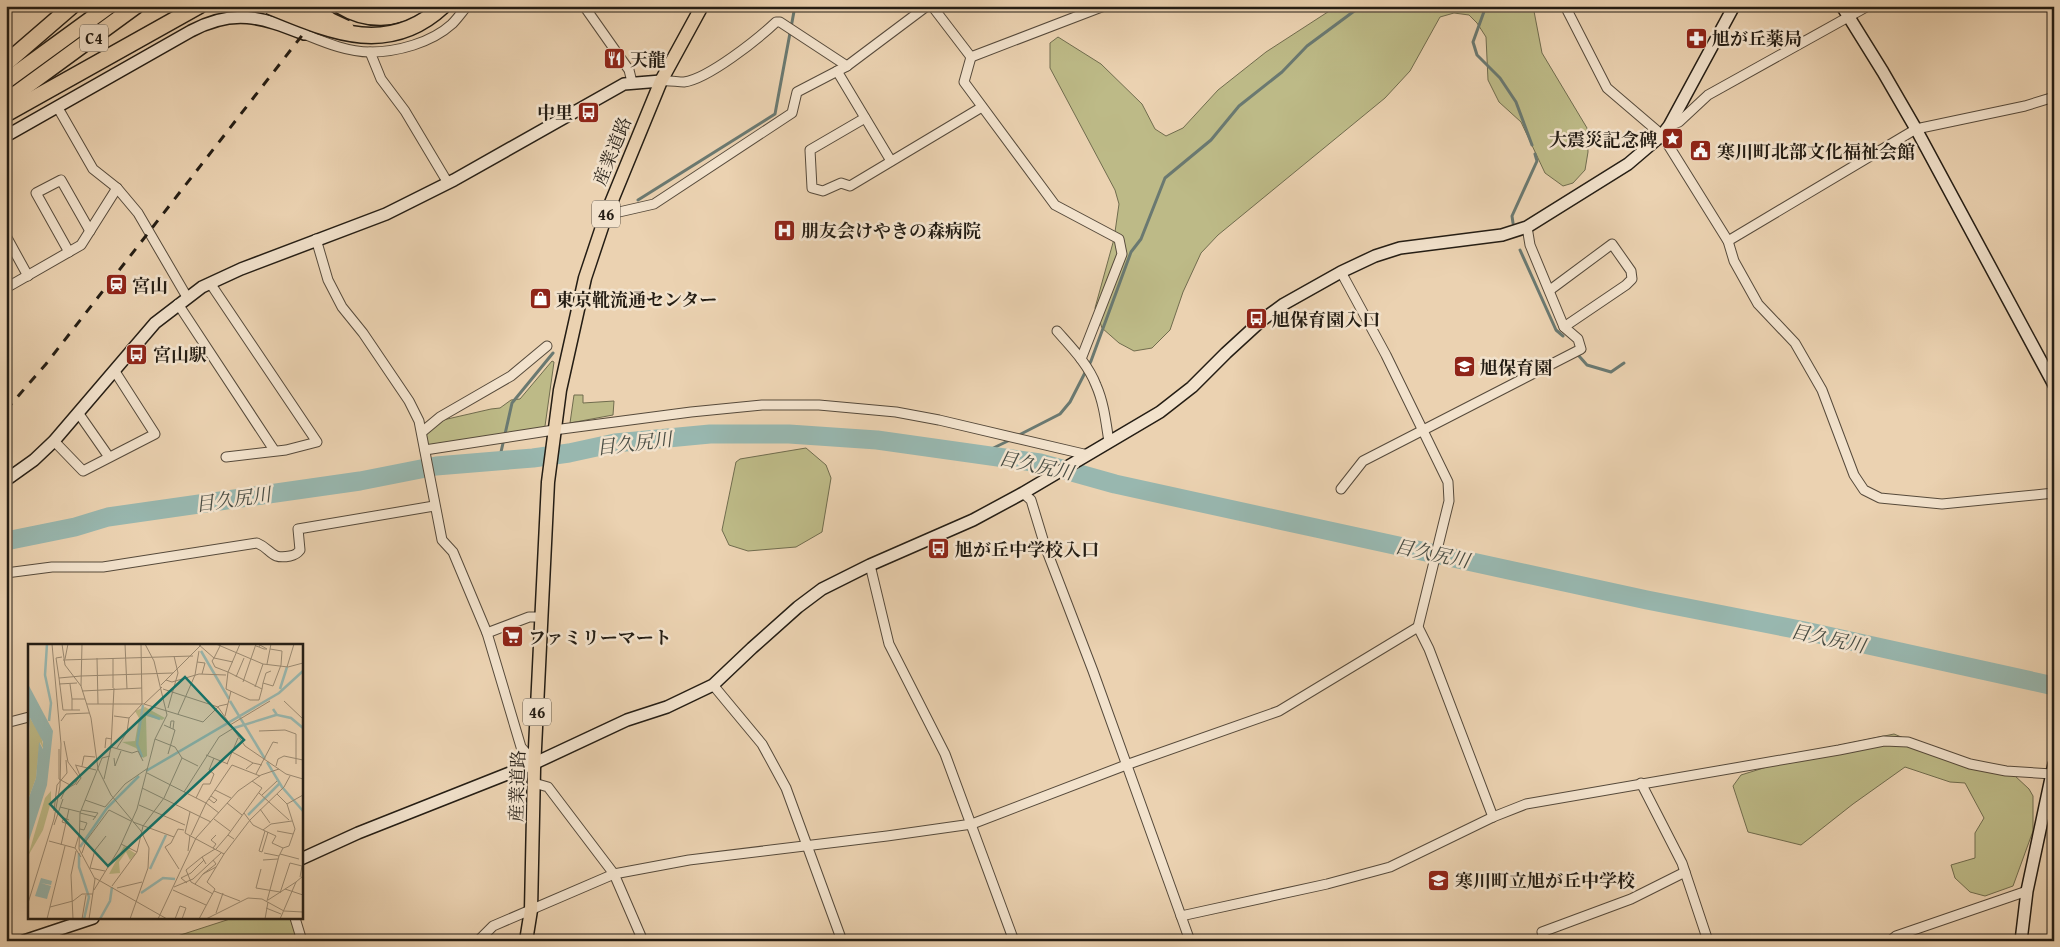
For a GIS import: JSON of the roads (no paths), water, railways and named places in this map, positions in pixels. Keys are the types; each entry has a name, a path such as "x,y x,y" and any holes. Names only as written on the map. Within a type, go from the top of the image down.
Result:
{"highway":[{"path":"6,63 72,6"},
{"name":"C4","path":"6,82 108,6"},
{"name":"C4","path":"6,101 136,6"},
{"path":"6,114 199,6"},
{"path":"268,6 305,22 338,33 370,36 399,32 428,18 443,6"},
{"path":"308,6 331,21 356,31 369,33 399,32"},
{"path":"341,6 365,17 381,18 397,16 421,6"}],"main road":[{"name":"産業道路","path":"526,941 531,910 534,783 548,482 553,432 560,390 585,278 606,215 661,81 702,6"}],"street":[{"path":"6,136 191,31 218,19 252,17 272,21 326,43 370,52 404,48 427,40 451,24 467,6"},
{"path":"584,6 629,70 632,82"},
{"path":"606,215 654,204 792,113 797,92 847,66 927,6"},
{"path":"932,6 971,57"},
{"path":"971,57 1104,6"},
{"path":"1565,6 1607,88 1662,135 1728,241 1734,261 1758,304 1795,343 1822,390 1854,476 1864,490 1880,498 1942,504 2054,493"},
{"path":"302,859 358,833 535,763 627,720 667,708 713,685 798,607 822,589 870,564 973,520 1028,490 1160,412 1192,387 1226,353 1284,304 1341,272 1374,256 1400,248 1502,235 1527,228 1628,164 1662,135 1669,126 1734,6"},
{"path":"1842,6 1916,129 2054,385"},
{"path":"1669,126 1679,122 1708,95 1868,6"},
{"path":"9,476 54,441 155,323 183,300 210,283 316,239 386,214 448,183 624,84 661,81 684,82 703,76 760,37 776,22 780,22 847,66"},
{"path":"370,52 381,79 405,111 448,183"},
{"path":"971,57 964,82 1055,205 1119,239 1122,245 1122,254 1081,359"},
{"path":"837,71 891,161"},
{"path":"1728,241 1916,129 2026,106 2054,97"},
{"path":"865,118 810,150 812,188 824,191 841,182 850,186 982,107"},
{"path":"58,108 93,169 117,188 150,230 183,300 274,450"},
{"path":"69,252 36,193 61,180 90,231"},
{"path":"6,288 81,245 117,188"},
{"path":"1340,489 1363,461 1581,349 1578,339 1564,327 1530,245 1527,228"},
{"path":"6,236 28,276"},
{"path":"316,239 328,280 342,307 363,333 409,401 422,432 442,540 453,552 487,633 518,740 524,751 535,763"},
{"path":"1550,290 1612,244 1631,271 1632,279 1626,285 1564,327"},
{"path":"1341,272 1423,429 1448,482 1448,501 1441,535 1418,627 1429,649 1493,816"},
{"path":"210,283 317,442 286,450 226,457"},
{"path":"1057,331 1081,359 1096,384 1101,398 1109,442"},
{"path":"422,432 440,417 525,367 547,346"},
{"path":"54,441 83,471 155,434 114,370"},
{"path":"425,453 504,438 762,405 820,405 896,412 939,420 1086,456"},
{"path":"78,414 109,457"},
{"path":"1028,490 1045,546 1093,671 1190,941"},
{"path":"6,573 52,567 103,567 257,543 274,556 281,558 297,554 300,550 298,529 434,505"},
{"path":"870,564 891,650 937,736 972,824 1014,941"},
{"path":"487,633 529,616 542,617"},
{"path":"478,941 493,926 614,874 689,860 807,847 972,824 1126,765 1279,711 1418,627"},
{"path":"713,685 762,744 786,788 842,941"},
{"path":"6,723 28,717"},
{"path":"1181,916 1327,884 1390,867 1493,816 1526,804 1884,741 1908,742 1970,764 2006,771 2053,769 2027,891 2021,941"},
{"path":"534,783 548,787 614,874 643,941"},
{"path":"1641,783 1685,872 1708,941"},
{"path":"1545,941 1542,932 1631,899 1685,872"},
{"path":"1890,941 1896,936 2027,891"},
{"path":"24,941 87,920"},
{"path":"295,920 302,941"}],"waterway":[{"path":"638,200 775,114 795,6"},
{"path":"1017,436 1060,414 1070,402 1091,361 1131,252 1141,239 1165,178 1211,140 1239,106 1282,72 1307,46 1361,6"},
{"path":"1486,6 1473,42 1477,55 1500,78 1516,102 1532,145"},
{"path":"1513,223 1512,216 1537,161 1535,154"},
{"path":"1520,250 1556,330 1563,336"},
{"path":"499,461 512,403 553,353"},
{"path":"1579,356 1587,365 1611,372 1624,363"},
{"name":"目久尻川","path":"6,541 75,527 108,517 360,481 436,466 569,453 615,443 710,434 789,434 877,440 1040,463 1115,484 1647,600 1805,631 2054,686"},
{"path":"981,454 1012,439"}],"railway":[{"path":"6,410 46,364 325,6"}],"place":[{"name":"旭が丘薬局","path":"1696,38"},
{"name":"天龍","path":"614,59"},
{"name":"中里","path":"589,112"},
{"name":"大震災記念碑","path":"1673,139"},
{"name":"寒川町北部文化福祉会館","path":"1701,151"},
{"name":"朋友会けやきの森病院","path":"785,230"},
{"name":"宮山","path":"116,285"},
{"name":"東京靴流通センター","path":"540,299"},
{"name":"旭保育園入口","path":"1256,319"},
{"name":"宮山駅","path":"137,354"},
{"name":"旭保育園","path":"1464,367"},
{"name":"旭が丘中学校入口","path":"939,549"},
{"name":"ファミリーマート","path":"512,637"},
{"name":"寒川町立旭が丘中学校","path":"1439,880"}]}
